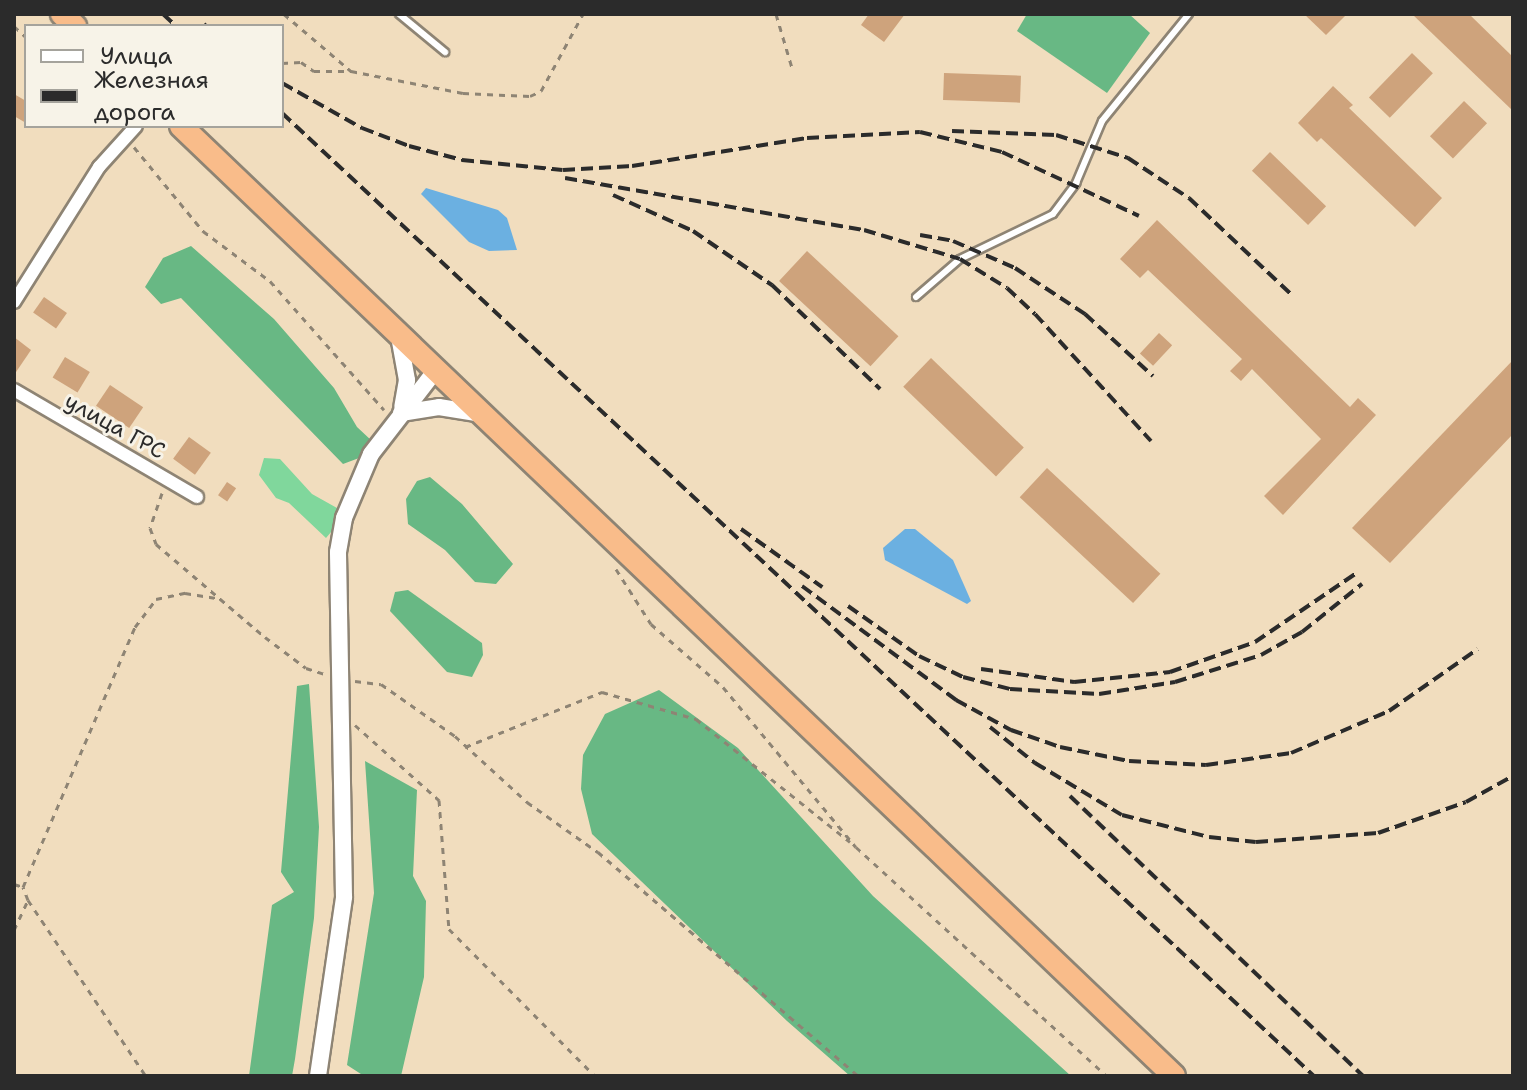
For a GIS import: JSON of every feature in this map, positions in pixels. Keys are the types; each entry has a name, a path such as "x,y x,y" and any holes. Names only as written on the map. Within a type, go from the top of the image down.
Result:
{"highway":[{"path":"183,128 1174,1076"}],"street":[{"path":"14,302 99,167 134,128"},
{"path":"398,334 407,380 398,418"},
{"path":"318,1076 344,897 336,589 344,518 371,454 436,370"},
{"name":"улица ГРС","path":"14,390 197,497"},
{"path":"398,418 439,407 482,414"}],"lane":[{"path":"399,14 445,52"},
{"path":"916,297 960,259 1053,214 1076,183 1102,121 1189,14"}],"path":[{"path":"284,14 351,71"},
{"path":"284,63 301,62 314,71 351,71 463,93 530,96 541,91 583,14"},
{"path":"776,14 793,71"},
{"path":"125,138 203,231 270,281 398,418"},
{"path":"166,478 150,528 156,544 218,598 306,668 339,679 381,684 465,747 527,802 598,852 858,1076"},
{"path":"609,558 651,624 723,687 856,847"},
{"path":"146,1076 28,900 23,887 135,627 156,599 185,593 218,598"},
{"path":"465,747 602,692 696,719 856,847 1107,1076"},
{"path":"340,710 439,800 449,929 595,1076"},
{"path":"14,884 23,887"},
{"path":"14,930 28,900"}],"green space":[{"path":"1027,14 1129,14 1150,33 1107,93 1017,31"},
{"path":"191,246 274,319 334,388 357,427 372,441 359,458 343,464 181,298 161,304 145,287 163,258"},
{"path":"264,458 280,459 312,494 337,508 337,525 326,538 289,503 276,498 259,475"},
{"path":"430,477 462,504 513,564 496,584 475,582 445,550 408,524 406,499 417,481"},
{"path":"408,590 482,643 483,655 472,677 447,672 390,611 395,592"},
{"path":"309,684 319,827 314,918 295,1059 292,1076 249,1076 272,905 294,892 281,872 297,686"},
{"path":"659,690 738,748 873,896 1071,1076 850,1076 787,1021 592,834 581,789 583,755 605,714"},
{"path":"365,761 417,790 413,876 426,901 424,977 401,1076 364,1076 347,1065 374,893"}],"water":[{"path":"426,188 498,210 507,218 517,250 489,251 469,242 421,194"},
{"path":"905,529 915,529 953,560 971,601 967,604 885,560 883,548"}],"building":[{"path":"869,14 905,14 884,42 861,25"},
{"path":"1304,14 1347,14 1326,35"},
{"path":"1412,14 1469,14 1513,57 1513,111"},
{"path":"1412,53 1433,73 1390,118 1369,98"},
{"path":"944,73 1021,76 1020,103 943,100"},
{"path":"1333,86 1353,105 1349,108 1442,198 1415,227 1321,138 1317,142 1298,123"},
{"path":"14,94 24,100 24,122 14,116"},
{"path":"1464,101 1487,123 1453,158 1430,136"},
{"path":"1270,152 1326,206 1308,225 1252,171"},
{"path":"1157,220 1350,407 1358,398 1376,415 1283,515 1264,496 1321,439 1252,369 1241,381 1230,371 1242,359 1148,270 1140,278 1120,259"},
{"path":"807,251 898,336 870,366 779,281"},
{"path":"44,297 67,313 56,329 33,313"},
{"path":"1159,333 1172,345 1153,366 1140,353"},
{"path":"14,337 31,350 14,375"},
{"path":"65,357 90,372 77,393 53,378"},
{"path":"931,358 1024,448 996,476 903,387"},
{"path":"1513,360 1513,434 1390,563 1352,528"},
{"path":"110,385 143,407 129,428 96,406"},
{"path":"189,437 211,453 195,475 173,459"},
{"path":"1047,468 1160,574 1133,603 1020,497"},
{"path":"227,482 236,488 227,501 218,495"}],"railway":[{"path":"163,14 174,24"},
{"path":"284,84 362,128 409,146 462,160 563,170 632,166 807,138 920,132 1002,152 1139,216"},
{"path":"284,115 1314,1076"},
{"path":"952,131 1056,135 1128,158 1189,198 1292,295"},
{"path":"565,178 864,230 960,259 1007,288 1035,314 1151,441"},
{"path":"613,195 693,231 772,285 880,389"},
{"path":"920,235 953,241 1015,268 1085,314 1153,376"},
{"path":"741,529 822,587"},
{"path":"981,669 1074,682 1170,672 1255,642 1355,574"},
{"path":"848,606 919,656 963,677 1010,689 1099,694 1175,682 1261,655 1302,632 1362,584"},
{"path":"802,586 956,700 1011,730 1060,747 1129,761 1206,765 1291,753 1389,711 1478,649"},
{"path":"990,727 1035,763 1122,815 1209,837 1256,842 1378,833 1466,802 1513,776"},
{"path":"1070,796 1363,1076"}]}
